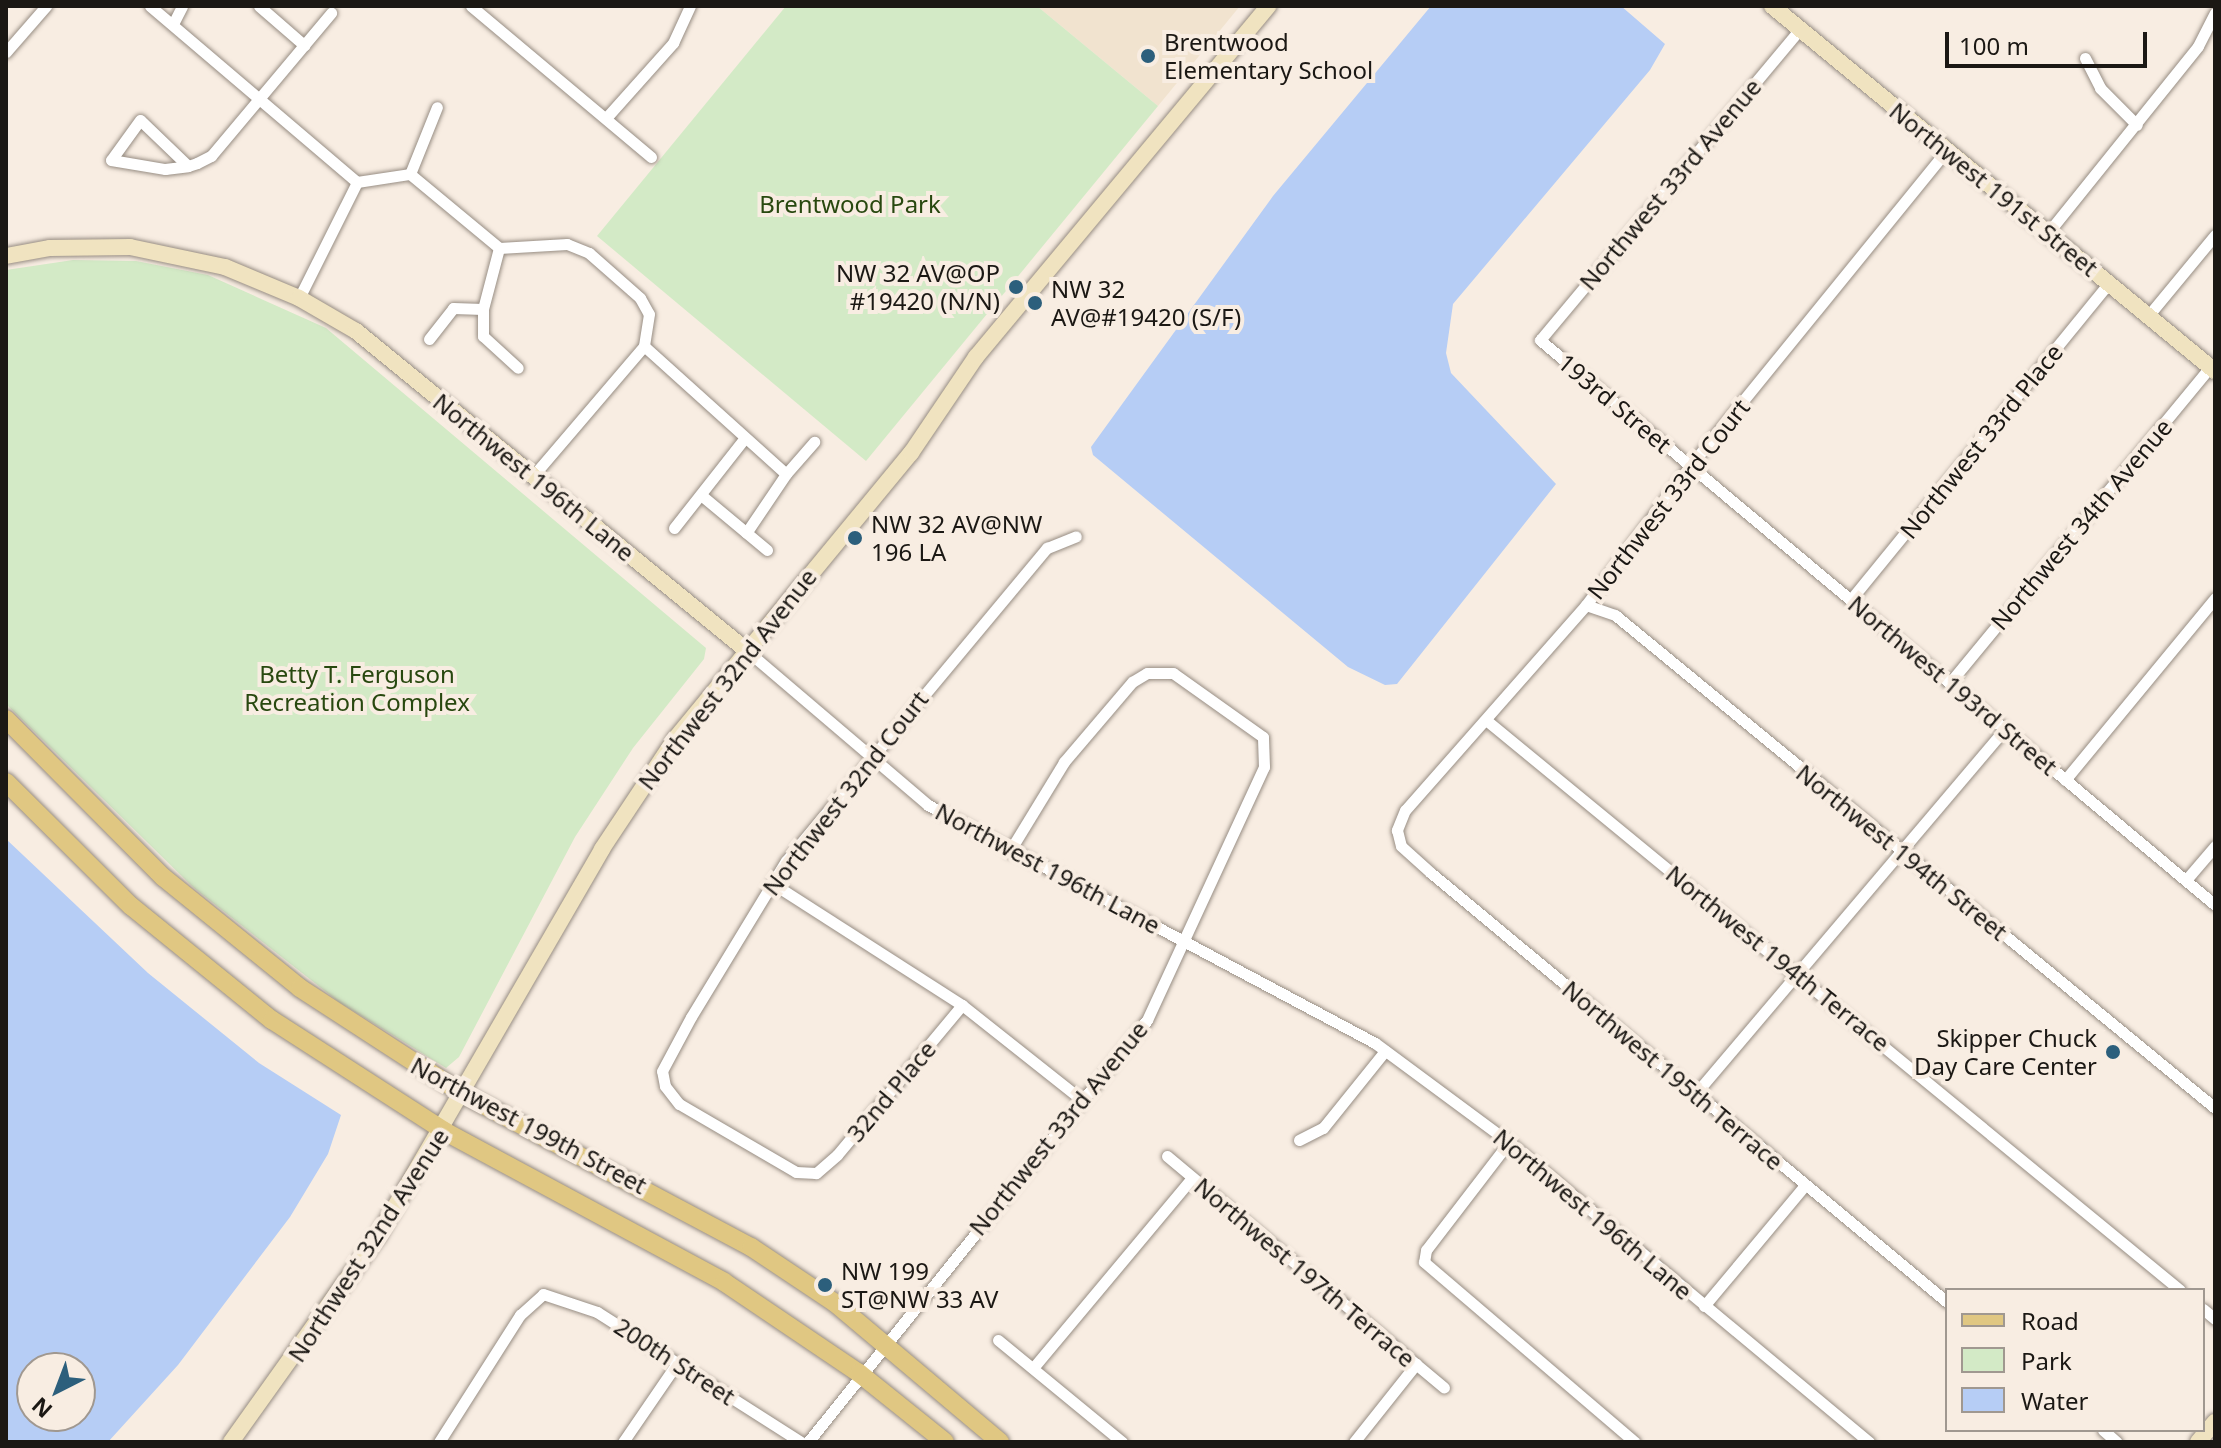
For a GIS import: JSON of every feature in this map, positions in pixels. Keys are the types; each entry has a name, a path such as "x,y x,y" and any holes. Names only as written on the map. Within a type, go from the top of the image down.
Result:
{"main road":[{"name":"Northwest 199th Street","path":"6,719 163,877 300,988 465,1095 751,1247 883,1343 1000,1442"},
{"name":"Northwest 199th Street","path":"6,782 131,906 272,1020 444,1131 724,1282 859,1373 945,1442"}],"street":[{"path":"6,52 46,6"},
{"path":"150,6 174,22 357,182 410,174 499,248 567,244 589,253 640,298 649,314 644,346 533,476"},
{"path":"174,22 182,6"},
{"path":"259,6 304,45"},
{"path":"471,6 651,157"},
{"path":"606,118 673,43 690,6"},
{"name":"Northwest 32nd Avenue","path":"231,1442 316,1331 444,1131 636,795 746,650 931,428 976,357 1268,6"},
{"name":"Northwest 191st Street","path":"1772,6 2212,369"},
{"path":"188,166 140,120 111,160 165,169 188,166 211,156 331,13"},
{"path":"2047,234 2198,46 2215,13"},
{"name":"Northwest 33rd Avenue","path":"1540,340 1800,29"},
{"path":"2085,58 2100,88 2137,125"},
{"path":"410,174 437,107"},
{"name":"Northwest 33rd Court","path":"1401,846 1397,830 1405,810 1586,605 1691,465 1946,151"},
{"path":"299,298 357,182"},
{"path":"2148,316 2215,235"},
{"name":"Northwest 196th Lane","path":"6,256 50,248 130,247 225,267 299,298 356,331 746,650 867,757 928,805 1009,852 1085,884 1385,1051 1509,1142 1869,1442"},
{"path":"499,248 483,309 483,336 518,368"},
{"name":"Northwest 33rd Place","path":"1852,598 2109,283"},
{"path":"429,339 453,308 483,309"},
{"name":"193rd Street","path":"1540,340 1691,465"},
{"path":"644,346 786,474"},
{"name":"Northwest 34th Avenue","path":"1952,680 2212,369"},
{"path":"674,528 744,439"},
{"path":"746,533 786,474 814,442"},
{"name":"Northwest 193rd Street","path":"1691,465 1952,680 2004,730 2215,905"},
{"path":"701,495 767,550"},
{"name":"Northwest 32nd Court","path":"816,1173 796,1172 679,1104 665,1086 662,1071 772,883 867,757 1047,548 1076,536"},
{"path":"2065,780 2215,598"},
{"name":"Northwest 194th Street","path":"1586,605 1615,615 2215,1108"},
{"name":"Northwest 33rd Avenue","path":"808,1442 883,1343 1147,1020 1264,767 1263,737 1204,690 1159,671 1132,682 1064,762 1009,852"},
{"name":"Northwest 194th Terrace","path":"1486,720 2178,1288"},
{"path":"1696,1093 2004,730"},
{"name":"Northwest 195th Terrace","path":"1401,846 1945,1300"},
{"path":"2186,880 2215,846"},
{"path":"772,883 962,1005 1082,1100"},
{"name":"32nd Place","path":"816,1173 837,1155 962,1005"},
{"path":"1299,1140 1323,1128 1385,1051"},
{"path":"1509,1142 1426,1250 1424,1262 1635,1442"},
{"name":"Northwest 197th Terrace","path":"1167,1156 1444,1388"},
{"path":"1033,1368 1192,1178"},
{"path":"1704,1306 1805,1185"},
{"name":"200th Street","path":"439,1442 520,1315 543,1294 597,1312 801,1442"},
{"path":"998,1340 1122,1442"},
{"path":"623,1442 677,1363"},
{"path":"1354,1442 1416,1364"},
{"path":"2198,1442 2215,1422"}],"shaded area":[{"name":"Brentwood Elementary School","path":"1037,6 1240,6 1158,106"}],"green space":[{"name":"Brentwood Park","path":"786,6 1037,6 1158,106 866,461 597,236"},
{"name":"Betty T. Ferguson Recreation Complex","path":"73,260 136,261 208,275 326,328 706,648 704,659 633,748 575,837 459,1057 446,1068 339,1002 194,888 6,704 6,270"}],"water":[{"path":"1431,6 1621,6 1665,44 1650,70 1453,304 1446,353 1451,373 1556,484 1397,684 1385,685 1348,667 1093,455 1091,447 1273,196"},
{"path":"6,839 148,973 259,1063 341,1115 328,1154 290,1217 178,1365 108,1442 6,1442"}],"place":[{"name":"Brentwood Elementary School","path":"1148,56"},
{"name":"NW 32 AV@OP #19420 (N/N)","path":"1016,287"},
{"name":"NW 32 AV@#19420 (S/F)","path":"1035,303"},
{"name":"NW 32 AV@NW 196 LA","path":"855,538"},
{"name":"Skipper Chuck Day Care Center","path":"2113,1052"},
{"name":"NW 199 ST@NW 33 AV","path":"825,1285"}]}
